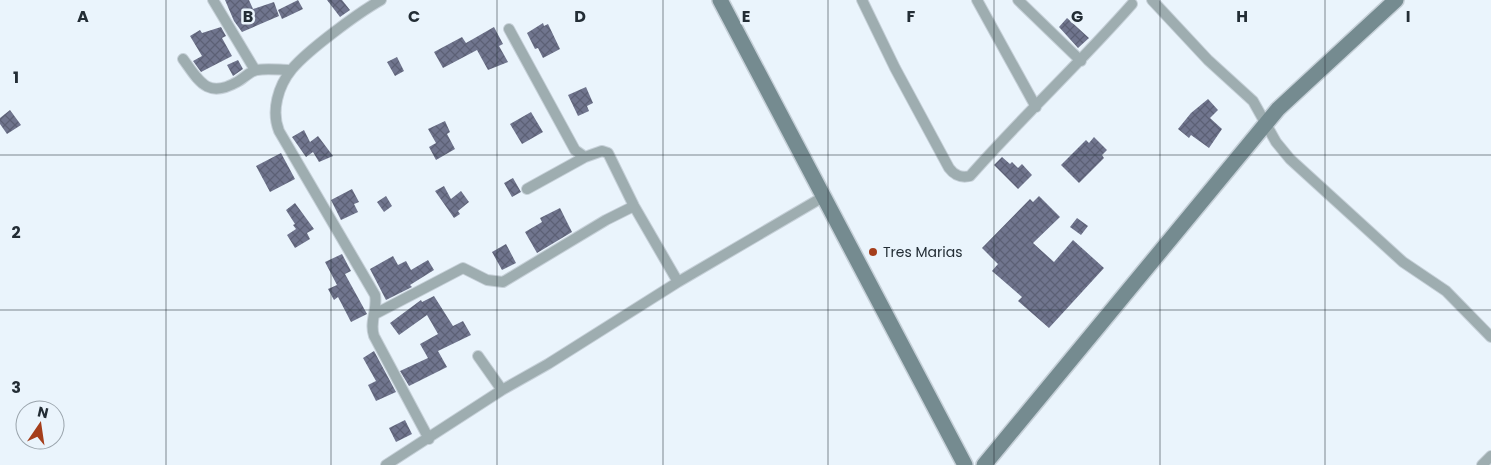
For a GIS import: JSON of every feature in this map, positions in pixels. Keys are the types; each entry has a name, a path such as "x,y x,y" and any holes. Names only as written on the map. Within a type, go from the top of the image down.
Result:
{"street":[{"path":"213,0 255,70"},
{"path":"381,0 366,8 291,70 277,99 274,113 276,122 375,294 375,314 372,324 374,336 429,439"},
{"path":"720,0 965,465"},
{"path":"862,0 895,68 954,174 958,177 970,176 1081,62 1132,4"},
{"path":"977,0 1036,107"},
{"path":"1018,0 1081,62"},
{"path":"1152,0 1208,60 1253,100 1276,142 1290,159 1402,262 1446,291 1491,337"},
{"path":"984,465 1278,109 1396,0"},
{"path":"509,29 575,150 586,157"},
{"path":"183,59 199,81 212,90 236,83 255,70 291,70"},
{"path":"527,190 586,157 602,151 608,153 634,206 678,282"},
{"path":"386,465 429,439 502,390 548,364 678,282 823,197"},
{"path":"375,314 463,268 487,280 503,282 606,220 634,206"},
{"path":"478,356 502,390"},
{"path":"1482,465 1491,456"}],"building":[{"path":"225,0 249,0 253,9 274,2 279,16 242,32 234,21"},
{"path":"298,0 303,9 282,19 278,10"},
{"path":"327,0 342,0 350,10 340,17"},
{"path":"1067,18 1089,38 1078,48 1059,27"},
{"path":"543,23 544,26 548,24 560,49 543,58 538,48 535,49 527,33"},
{"path":"221,27 226,36 222,38 232,56 201,72 193,61 202,56 190,36 200,30 202,33"},
{"path":"494,27 503,44 499,46 508,62 488,70 477,50 443,68 434,52 462,37 466,43"},
{"path":"397,57 404,71 395,76 387,62"},
{"path":"238,60 243,69 233,76 227,65"},
{"path":"586,87 593,103 587,106 589,111 578,116 568,95"},
{"path":"1208,99 1218,110 1210,118 1222,129 1209,148 1191,135 1189,138 1178,129 1191,113"},
{"path":"10,110 21,125 7,134 0,124 0,118"},
{"path":"531,112 543,132 522,144 510,124"},
{"path":"445,121 450,132 447,134 455,149 436,160 429,147 436,143 428,129"},
{"path":"304,130 310,142 318,136 333,156 319,162 313,152 306,157 292,137"},
{"path":"1094,137 1107,150 1102,155 1104,158 1079,183 1061,165 1086,140 1089,143"},
{"path":"281,153 295,179 270,192 256,166"},
{"path":"1002,157 1010,164 1012,162 1018,168 1022,164 1032,175 1018,189 994,165"},
{"path":"513,178 521,192 512,197 504,183"},
{"path":"444,186 451,199 461,191 469,202 458,211 460,214 454,218 435,191"},
{"path":"352,189 359,202 354,204 358,212 341,220 331,200"},
{"path":"386,196 392,206 384,212 377,202"},
{"path":"1039,196 1060,217 1033,243 1054,262 1073,240 1104,268 1049,328 1018,301 1022,297 992,271 998,264 982,248 1030,199 1033,202"},
{"path":"295,203 314,229 307,233 310,239 295,248 287,235 296,229 293,225 295,224 286,210"},
{"path":"560,208 572,232 537,253 525,232 542,222 540,218"},
{"path":"1077,218 1088,226 1081,235 1070,227"},
{"path":"506,244 516,263 502,270 492,252"},
{"path":"342,254 351,271 345,274 367,314 351,322 338,297 334,300 328,289 337,285 325,262"},
{"path":"393,256 398,265 406,261 411,270 428,260 434,270 410,285 412,287 386,300 370,269"},
{"path":"434,296 453,326 463,321 471,335 438,351 447,367 409,386 400,371 428,358 420,344 438,334 427,315 399,335 390,323 421,300 422,302"},
{"path":"374,351 396,392 376,401 368,385 376,381 363,358"},
{"path":"405,420 412,434 396,442 389,428"}],"place":[{"name":"Tres Marias","path":"873,252"}]}
